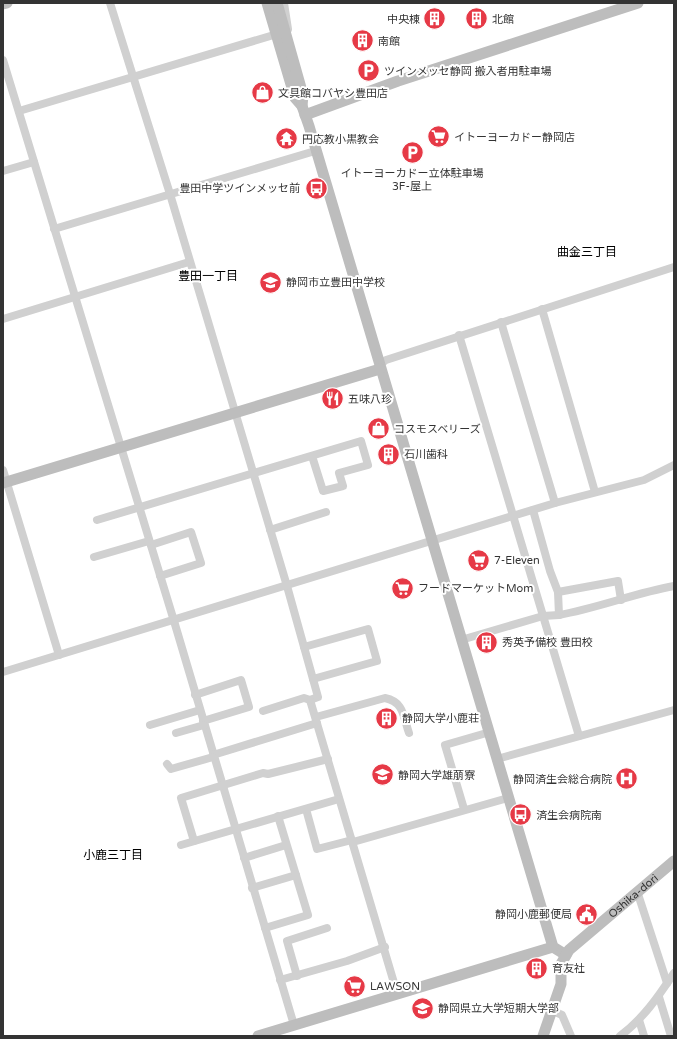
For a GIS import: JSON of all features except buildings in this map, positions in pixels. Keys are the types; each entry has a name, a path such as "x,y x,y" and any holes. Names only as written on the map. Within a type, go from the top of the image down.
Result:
{"street":[{"path":"3,4 7,3"},
{"path":"110,3 170,194 234,413 287,586 318,697 310,700 304,698 263,711"},
{"path":"268,3 283,36 304,95 305,115 315,151 490,732 508,798 553,947 566,955"},
{"path":"277,3 283,36"},
{"path":"283,36 287,18 284,3"},
{"path":"305,115 398,81 626,5 638,3"},
{"path":"19,111 134,77 283,36"},
{"path":"3,60 174,621 252,888 294,1025"},
{"path":"54,229 315,151"},
{"path":"3,171 34,162"},
{"path":"3,319 189,262"},
{"path":"5,483 379,367 386,360 459,335 674,267"},
{"path":"542,310 595,492"},
{"path":"501,322 555,503"},
{"path":"459,335 579,736"},
{"path":"97,520 361,441 368,465 339,473 343,486 323,491 312,456"},
{"path":"3,672 174,621 555,503 644,480 674,465"},
{"path":"3,470 5,483 59,655"},
{"path":"533,510 550,571 558,592 559,615"},
{"path":"270,530 326,512"},
{"path":"94,557 191,532 201,563 160,576"},
{"path":"558,592 618,581 621,600"},
{"path":"462,640 543,616 559,615 621,600 649,591 674,586"},
{"path":"304,647 368,629 377,661 312,679"},
{"path":"176,733 249,707 241,680 195,694"},
{"path":"167,764 172,769 385,698 393,700 400,705 409,733"},
{"path":"310,700 385,947 397,993"},
{"path":"150,725 200,710"},
{"path":"497,758 674,710"},
{"path":"464,810 445,745 490,732"},
{"path":"194,841 181,798 263,773 268,774 328,759"},
{"path":"306,808 317,849 352,841 508,798"},
{"path":"181,845 339,799"},
{"path":"265,928 308,915 278,816"},
{"path":"244,858 286,845"},
{"name":"Oshika-dori","path":"543,1036 553,1011 561,984 561,964 566,955 574,946 637,891 674,861"},
{"path":"252,888 296,875"},
{"path":"637,891 667,983"},
{"path":"297,976 286,941 327,928"},
{"path":"280,980 347,961 385,947"},
{"path":"258,1036 553,947"},
{"path":"625,1034 659,997 674,973"},
{"path":"659,997 671,1036"},
{"path":"553,1011 562,1015 578,1036"},
{"path":"639,1020 644,1036"},
{"path":"568,1024 571,1036"}],"place":[{"name":"中央棟","path":"435,19"},
{"name":"北館","path":"477,19"},
{"name":"南館","path":"362,41"},
{"name":"ツインメッセ静岡 搬入者用駐車場","path":"368,71"},
{"name":"文具館コバヤシ豊田店","path":"262,93"},
{"name":"イトーヨーカドー静岡店","path":"438,137"},
{"name":"円応教小黒教会","path":"287,139"},
{"name":"イトーヨーカドー立体駐車場 3F-屋上","path":"412,153"},
{"name":"豊田中学ツインメッセ前","path":"316,188"},
{"name":"静岡市立豊田中学校","path":"271,282"},
{"name":"五味八珍","path":"332,399"},
{"name":"コスモスベリーズ","path":"378,429"},
{"name":"石川歯科","path":"389,454"},
{"name":"7-Eleven","path":"479,560"},
{"name":"フードマーケットMom","path":"402,588"},
{"name":"秀英予備校 豊田校","path":"486,642"},
{"name":"静岡大学小鹿荘","path":"386,718"},
{"name":"静岡大学雄萠寮","path":"382,775"},
{"name":"静岡済生会総合病院","path":"627,779"},
{"name":"済生会病院南","path":"520,815"},
{"name":"静岡小鹿郵便局","path":"587,914"},
{"name":"育友社","path":"536,968"},
{"name":"LAWSON","path":"354,986"},
{"name":"静岡県立大学短期大学部","path":"423,1008"}],"district":[{"name":"曲金三丁目","path":"587,252"},
{"name":"豊田一丁目","path":"208,276"},
{"name":"小鹿三丁目","path":"113,855"}]}
